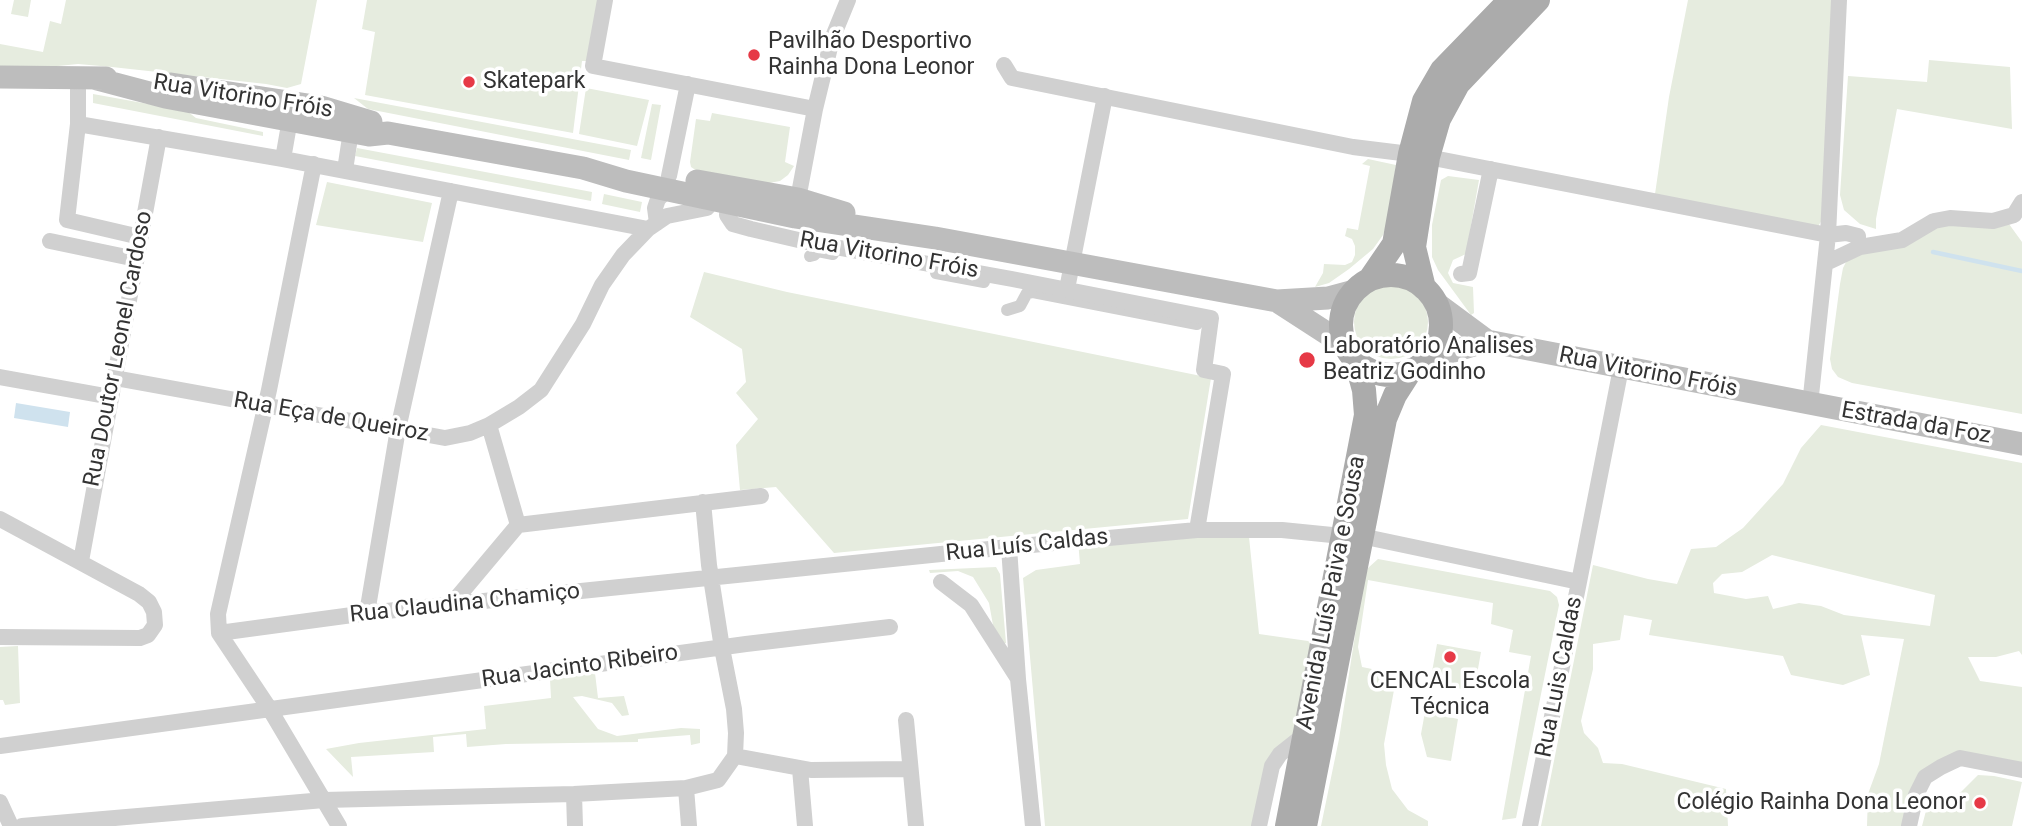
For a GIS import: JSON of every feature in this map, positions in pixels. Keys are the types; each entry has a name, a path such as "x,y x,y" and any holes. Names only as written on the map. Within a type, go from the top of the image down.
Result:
{"main road":[{"path":"1510,0 1442,70 1424,101 1419,156 1414,247 1440,318 1436,347 1419,364 1397,374 1382,374 1368,369 1351,353 1341,331 1341,317 1346,303 1394,244 1419,156 1458,84 1538,0"},
{"name":"Rua Vitorino Fróis","path":"0,76 124,79 194,86 320,116 371,122 388,134"},
{"name":"Rua Vitorino Fróis","path":"85,78 165,97 290,119 320,116 351,131 369,135 388,134 583,168 627,170 721,201 797,208"},
{"name":"Rua Vitorino Fróis","path":"668,183 935,238 1278,301 1328,298 1362,285"},
{"path":"1362,285 1384,275 1399,275 1413,280 1430,296"},
{"name":"Rua Vitorino Fróis","path":"1430,296 1487,341 1810,405"},
{"name":"Rua Vitorino Fróis","path":"1278,301 1351,353"},
{"name":"Rua Vitorino Fróis","path":"1419,364 1487,341"},
{"name":"Avenida Luís Paiva e Sousa","path":"1305,826 1352,536 1366,415 1364,390 1351,353"},
{"name":"Avenida Luís Paiva e Sousa","path":"1287,826 1304,735 1352,536 1384,419 1395,396 1419,364"},
{"name":"Estrada da Foz","path":"1810,405 2022,444"}],"street":[{"path":"605,0 593,66 816,109"},
{"path":"797,208 832,39 848,0"},
{"path":"1810,405 1826,264 1822,233 1830,199 1839,0"},
{"path":"1004,65 1012,78 1343,145 1491,169 1822,233 1846,233 1859,241 1877,244 1902,240 1934,221 1950,218 1993,221 2014,215 2022,202"},
{"path":"85,78 67,220 140,236"},
{"path":"658,223 688,84"},
{"path":"1068,289 1105,96"},
{"name":"Rua Vitorino Fróis","path":"283,159 290,119"},
{"path":"78,124 314,164 451,191 658,223 721,201"},
{"name":"Rua Vitorino Fróis","path":"345,170 351,131"},
{"name":"Rua Doutor Leonel Cardoso","path":"81,561 159,137"},
{"path":"314,164 265,406 218,614 219,633 269,708 339,826"},
{"path":"1461,274 1469,273 1491,169"},
{"path":"367,613 398,429 451,191"},
{"path":"1830,199 1837,216 1859,241"},
{"name":"Rua Vitorino Fróis","path":"721,201 733,224 751,229 807,242 1068,289 1204,321"},
{"name":"Rua Eça de Queiroz","path":"115,378 445,438 470,433 519,407 541,390 583,324 602,285 623,255 658,223"},
{"path":"50,241 136,259"},
{"path":"1826,264 1859,241"},
{"path":"814,253 984,282"},
{"path":"1007,310 1020,306 1027,293 1033,292 1204,321 1204,370 1223,374 1197,530"},
{"path":"1579,582 1622,368"},
{"path":"0,377 111,397"},
{"path":"489,425 518,525"},
{"path":"450,606 518,525 761,496"},
{"path":"22,826 324,800 574,794 686,788 718,780 735,756 734,709 722,648 703,502"},
{"path":"0,519 127,586 149,602 154,612 155,625 148,635 140,638 0,637"},
{"name":"Rua Luís Caldas","path":"712,579 1197,530 1282,530 1352,536"},
{"name":"Rua Luis Caldas","path":"1352,536 1579,582 1530,826"},
{"path":"1009,547 1018,678 1033,826"},
{"name":"Rua Claudina Chamiço","path":"219,633 367,613 712,579"},
{"path":"941,582 971,605 1018,678"},
{"name":"Rua Jacinto Ribeiro","path":"0,746 890,627"},
{"path":"906,720 916,826"},
{"path":"1259,826 1272,766 1280,754 1304,735"},
{"path":"735,756 800,769 910,769"},
{"path":"1909,826 1916,795 1925,777 1960,758 2022,770"},
{"path":"800,769 805,826"},
{"path":"686,788 689,826"},
{"path":"574,794 575,826"},
{"path":"0,802 12,826"}],"shaded area":[{"path":"14,0 31,0 28,17 11,14"},
{"path":"66,0 317,0 301,84 287,88 78,64 38,68 0,66 0,44 43,52 50,21 61,24"},
{"path":"367,0 598,0 588,61 582,61 573,133 365,95 375,32 362,29"},
{"path":"1688,0 1838,0 1822,220 1815,231 1654,201 1669,97"},
{"path":"1929,60 2010,67 2012,129 1897,109 1876,229 1860,224 1844,210 1840,195 1848,76 1927,82"},
{"path":"586,88 649,100 637,146 579,134"},
{"path":"93,94 187,111 196,118 263,132 263,136 93,103"},
{"path":"354,98 631,150 629,160 368,109"},
{"path":"652,104 661,105 651,160 641,158"},
{"path":"712,113 790,127 785,162 794,166 788,175 780,181 769,183 697,171 691,167 696,119 710,121"},
{"path":"357,148 592,192 591,201 355,156"},
{"path":"1368,159 1396,165 1383,235 1373,249 1349,269 1329,283 1315,287 1323,273 1324,264 1345,265 1352,262 1355,255 1352,239 1345,236 1347,228 1358,230 1370,166 1362,164"},
{"path":"1448,176 1479,180 1466,254 1453,260 1448,273 1453,283 1473,287 1474,313 1471,315 1438,270 1432,257 1432,225 1441,180"},
{"path":"327,182 432,203 423,242 316,225"},
{"path":"604,194 642,202 640,212 602,204"},
{"path":"2009,224 2022,242 2022,414 1852,383 1838,377 1832,369 1830,359 1840,284 1849,256 1935,227"},
{"path":"704,272 787,292 1211,378 1188,519 834,553 776,487 740,490 736,445 758,419 736,393 746,382 742,349 690,317"},
{"path":"1391,285 1412,291 1422,301 1428,322 1422,343 1412,353 1391,359 1370,353 1360,343 1354,322 1360,301 1370,291"},
{"path":"1821,425 2022,463 2022,655 2019,651 1996,657 1968,657 1980,681 2022,687 2022,771 1960,758 1925,777 1909,826 1867,826 1868,794 1879,764 1904,639 1861,635 1870,675 1843,685 1791,675 1783,656 1649,635 1652,620 1624,615 1620,640 1593,644 1593,669 1581,721 1584,733 1598,748 1603,763 1622,764 1726,789 1728,826 1541,826 1593,565 1677,584 1691,549 1716,547 1743,528 1783,484 1801,448","holes":["1772,555 1935,595 1930,626 1844,615 1821,606 1799,603 1773,609 1768,596 1746,599 1714,593 1713,583 1722,574 1742,572"]},
{"path":"1197,530 1249,537 1259,634 1322,643 1304,735 1280,754 1259,826 1045,826 1023,578 1036,570 1080,564 1078,540"},
{"path":"1378,559 1550,591 1557,597 1559,605 1516,818 1502,820 1531,656 1509,652 1513,630 1491,624 1493,603 1368,580 1358,647 1362,667 1397,674 1384,744 1386,765 1392,789 1408,810 1428,821 1428,826 1321,826 1339,739 1363,583 1368,568"},
{"path":"996,567 1000,574 1006,643 997,647 989,603 973,577 958,571 930,573 929,570"},
{"path":"1437,644 1481,652 1474,691 1430,683"},
{"path":"18,646 20,703 5,705 3,700 0,700 0,647"},
{"path":"595,673 598,698 624,696 629,715 622,716 612,703 582,696 573,697 598,729 617,736 681,728 700,729 700,743 691,745 690,735 638,739 638,742 467,747 466,734 433,737 434,752 351,757 353,777 326,749 486,729 484,706 551,698 550,679"},
{"path":"1425,712 1458,719 1451,761 1427,757 1421,734"},
{"name":"Colégio Rainha Dona Leonor","path":"1978,775 2022,782 2012,826 1922,826 1927,807 1961,792"}],"water":[{"path":"16,403 70,412 68,427 14,418"}],"waterway":[{"path":"1933,252 2022,271"}],"place":[{"name":"Pavilhão Desportivo Rainha Dona Leonor","path":"754,55"},
{"name":"Skatepark","path":"469,82"},
{"name":"Laboratório Analises Beatriz Godinho","path":"1307,360"},
{"name":"CENCAL Escola Técnica","path":"1450,657"},
{"name":"Colégio Rainha Dona Leonor","path":"1980,803"}]}
